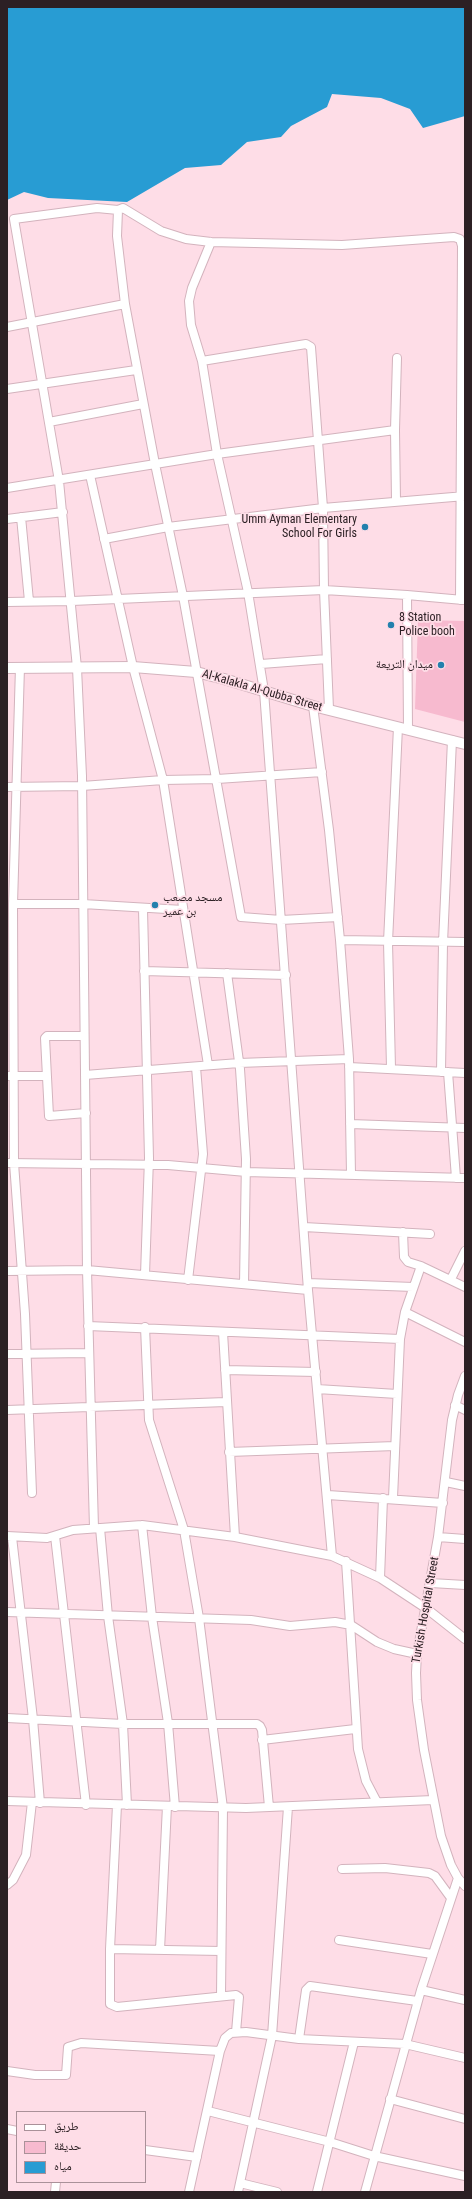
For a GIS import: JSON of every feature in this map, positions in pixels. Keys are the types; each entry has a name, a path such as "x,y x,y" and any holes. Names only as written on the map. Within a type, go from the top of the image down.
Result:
{"street":[{"path":"7,602 72,601 248,592 324,590 462,600 462,246 460,240 454,237 342,244 211,242 186,239 161,231 123,208 118,210 97,208 14,219 59,481 72,601 77,668 82,786 84,1075 87,1162 88,1326 91,1406 97,1528 124,1724 128,1806"},
{"path":"118,210 117,236 125,304 136,370 154,464 183,596 241,917 281,920 338,917"},
{"path":"211,242 196,277 189,301 191,325 202,362 217,454 248,592 261,664 293,1061 308,1286 328,1495 332,1556"},
{"path":"7,327 125,304"},
{"path":"202,362 308,344 311,347 323,508 324,590 329,710"},
{"path":"396,501 395,430 397,358"},
{"path":"7,389 136,370"},
{"path":"49,422 143,404"},
{"path":"7,488 59,481 217,454 395,430"},
{"path":"90,475 133,667 163,780 208,1065"},
{"path":"104,539 168,527 323,508 463,496"},
{"path":"7,519 63,512"},
{"path":"21,517 29,601"},
{"path":"391,1068 388,942 403,728 407,595"},
{"path":"261,664 327,659"},
{"path":"20,667 13,904 10,913 10,1163 22,1271 27,1354 32,1493"},
{"name":"Al-Kalakla Al-Qubba Street","path":"7,668 133,667 196,672 313,706 465,744"},
{"path":"313,706 322,772 340,940 349,1063 352,1174"},
{"path":"452,740 443,943 444,1072 452,1127 456,1178"},
{"path":"7,788 82,786 163,780 217,779 322,772"},
{"path":"13,904 83,904 143,909 183,910"},
{"path":"143,909 149,1165 144,1275"},
{"path":"340,940 443,943 465,942"},
{"path":"144,972 286,975"},
{"path":"227,973 239,1063 246,1172 244,1284"},
{"path":"84,1036 45,1037 46,1076 49,1116 86,1113"},
{"path":"84,1075 208,1065 293,1061 349,1063 391,1068 465,1073"},
{"path":"188,1280 203,1147 196,1067"},
{"path":"10,1076 46,1076"},
{"path":"350,1124 465,1128"},
{"path":"10,1163 87,1162 168,1165 246,1172 465,1178"},
{"path":"304,1227 430,1234"},
{"path":"403,1232 406,1260 451,1279 465,1287"},
{"path":"451,1279 465,1251"},
{"path":"393,1498 400,1339 405,1312 421,1266"},
{"path":"7,1271 87,1270 244,1284 413,1287"},
{"path":"405,1312 465,1342"},
{"path":"88,1326 145,1327 223,1332 400,1339"},
{"path":"145,1327 147,1404 150,1425 184,1530 198,1618 223,1808 221,1996"},
{"path":"223,1332 235,1537"},
{"path":"7,1354 89,1353"},
{"path":"225,1370 316,1372"},
{"name":"Turkish Hospital Street","path":"463,1883 446,1851 433,1800 417,1700 417,1654 431,1583 446,1482 455,1405 465,1376"},
{"path":"317,1389 397,1394"},
{"path":"7,1410 226,1402"},
{"path":"455,1405 465,1410"},
{"path":"229,1452 395,1446"},
{"path":"446,1482 465,1486"},
{"path":"328,1495 393,1498 443,1503"},
{"path":"380,1578 383,1498"},
{"path":"142,1525 152,1617 168,1723 171,1806 160,1950"},
{"path":"7,1885 13,1880 26,1855 36,1803 33,1719 10,1537 55,1536 73,1530 142,1525 235,1537 332,1556 346,1561 380,1578 426,1609 465,1639"},
{"path":"55,1536 86,1805"},
{"path":"438,1537 465,1538"},
{"path":"346,1561 351,1625 355,1729 361,1765 377,1802"},
{"path":"431,1583 465,1585"},
{"path":"7,1612 265,1621 290,1626 335,1622 351,1625 377,1642 394,1649 417,1654"},
{"path":"7,1718 124,1724 256,1724 260,1726 262,1730 269,1807"},
{"path":"262,1740 355,1729"},
{"path":"7,1801 86,1805 223,1808 288,1807 433,1800"},
{"path":"117,1805 108,1998 112,2006 236,1995 239,1997 236,2032"},
{"path":"238,2192 272,2036 288,1807"},
{"path":"342,1869 385,1868 425,1872 435,1876 451,1898"},
{"path":"365,2192 417,2001 451,1898 463,1883"},
{"path":"339,1940 432,1954"},
{"path":"110,1949 221,1951"},
{"path":"298,2039 306,1990 310,1986 417,2001"},
{"path":"421,1990 465,2000"},
{"path":"189,2192 220,2051 225,2038 236,2032 298,2039 405,2044 465,2058"},
{"path":"317,2192 354,2042"},
{"path":"7,2070 35,2076 66,2075 68,2047 80,2043 220,2051"},
{"path":"390,2099 465,2119"},
{"path":"208,2111 330,2142 374,2156 465,2176"},
{"path":"146,2150 197,2157"},
{"path":"240,2183 278,2192"}],"green space":[{"name":"ميدان التريعة","path":"418,620 465,621 465,722 415,709"}],"water":[{"path":"7,7 465,7 465,116 423,128 410,109 381,98 332,94 327,107 291,126 281,137 247,142 221,165 185,168 127,202 48,198 24,192 7,200"}],"place":[{"name":"Umm Ayman Elementary School For Girls","path":"365,527"},
{"name":"8 Station Police booh","path":"391,625"},
{"name":"ميدان التريعة","path":"441,665"},
{"name":"مسجد مصعب بن عمير","path":"155,905"}]}
